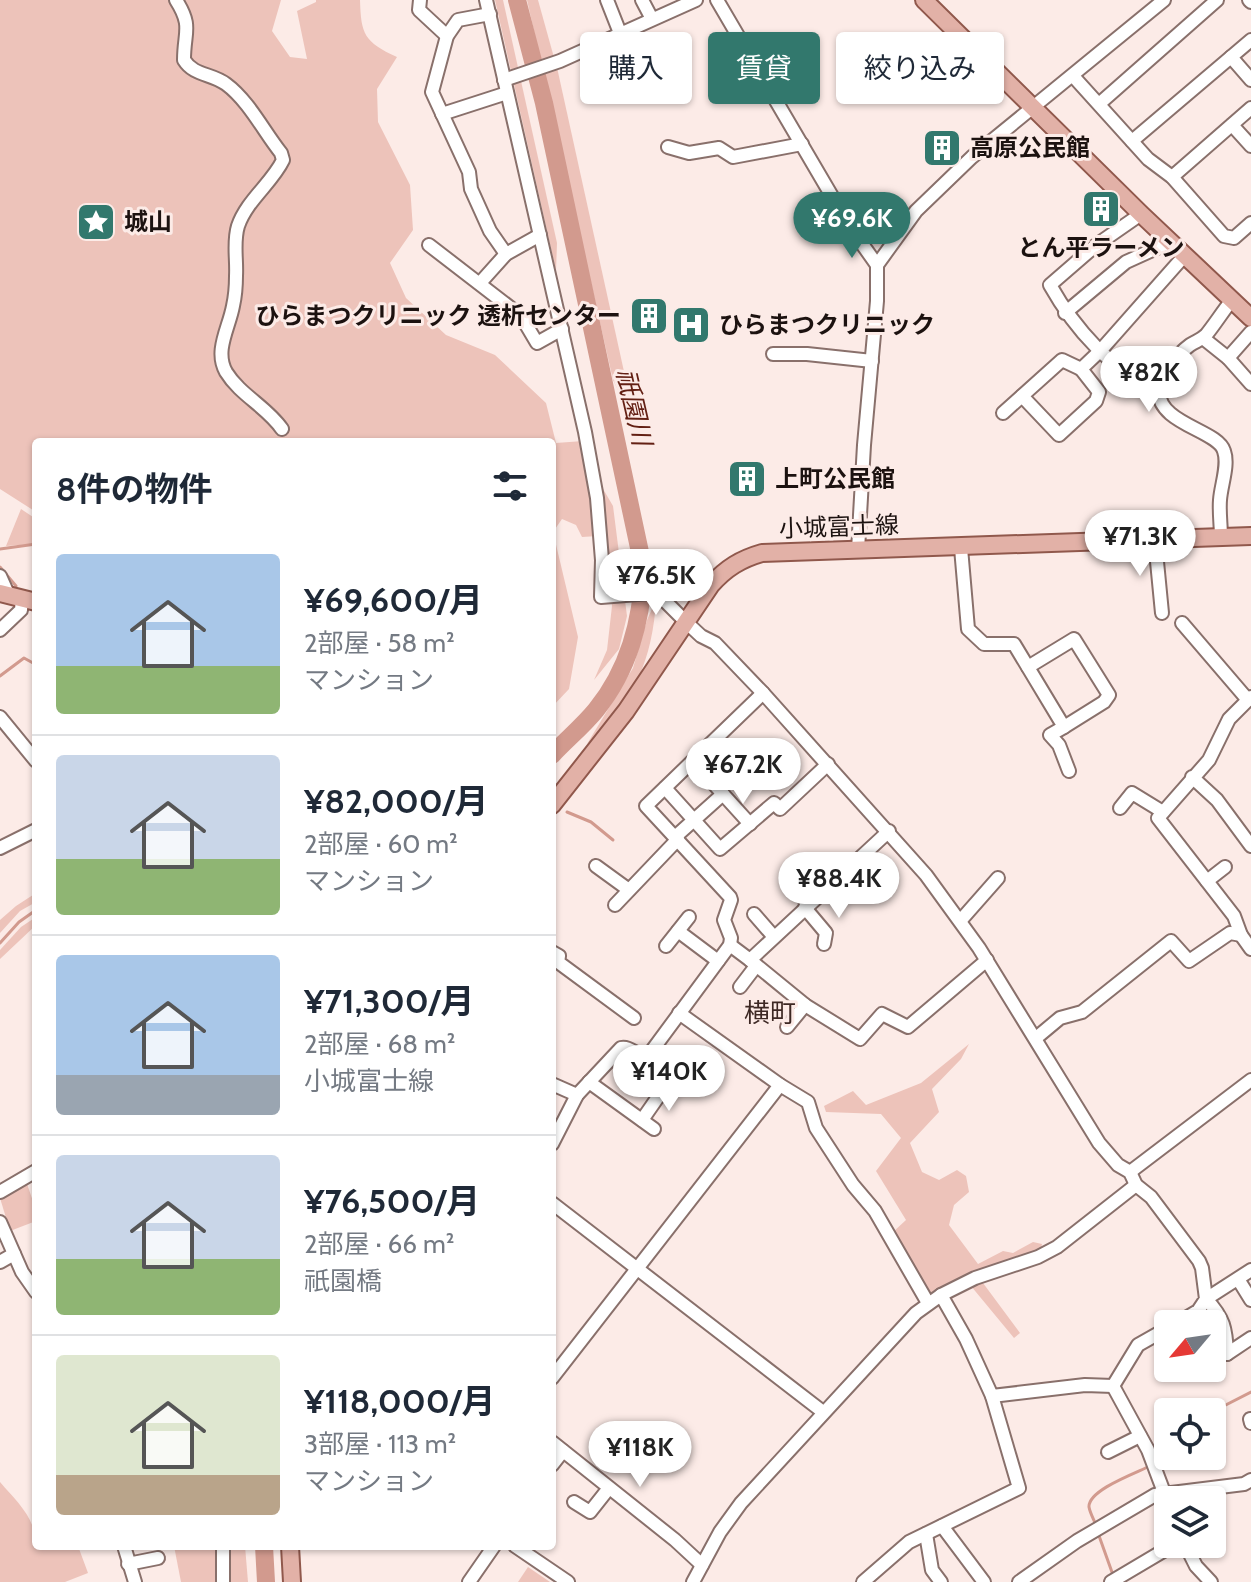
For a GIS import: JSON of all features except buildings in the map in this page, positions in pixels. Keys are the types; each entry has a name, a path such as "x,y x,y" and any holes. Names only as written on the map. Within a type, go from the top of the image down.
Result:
{"main road":[{"path":"924,0 1251,318"},
{"name":"小城富士線","path":"556,800 626,711 722,573 747,557 762,553 1251,536"},
{"path":"290,1550 292,1582"}],"street":[{"path":"176,0 188,26 184,60 195,72 228,85 281,153 283,160 260,189 238,225 234,306 221,352 221,361 233,381 282,429"},
{"path":"420,0 419,10 447,36"},
{"path":"486,0 509,83 585,432 597,498 602,560 601,597 662,592 665,601 701,636 715,643 889,831 961,920 1099,1143 1118,1165 1130,1172 1136,1185 1151,1197 1199,1261 1206,1299 1220,1313 1226,1333 1227,1354 1251,1338"},
{"path":"607,0 620,32"},
{"path":"642,0 652,19"},
{"path":"622,32 696,0"},
{"path":"717,0 850,227 877,265 858,550"},
{"path":"877,265 916,211 972,157 1164,0"},
{"path":"1099,104 1217,0"},
{"path":"490,14 458,20 447,36 432,92 469,172 471,189 490,231 506,254"},
{"path":"1132,141 1251,40"},
{"path":"442,114 580,52"},
{"path":"1231,57 1251,80"},
{"path":"1073,76 1148,159 1172,177 1224,236 1234,238 1251,223"},
{"path":"1172,177 1251,108"},
{"path":"1232,125 1251,146"},
{"path":"668,147 689,153 719,148 733,157 802,144"},
{"path":"1141,214 1095,246 1050,285 1065,313 1101,350 1129,375 1159,389"},
{"path":"480,283 506,254 540,235"},
{"path":"1065,313 1126,262 1170,242"},
{"path":"429,245 521,316 537,343 562,329"},
{"path":"1081,369 1185,255"},
{"path":"1221,538 1224,450 1213,437 1186,427 1174,416 1163,403 1159,389 1180,354 1203,338 1232,300"},
{"path":"1228,358 1251,332"},
{"path":"1203,338 1228,358 1251,384"},
{"path":"773,354 872,361"},
{"path":"1003,413 1062,360 1081,369 1099,392 1096,401 1059,435 1022,396"},
{"path":"1155,541 1162,613"},
{"path":"961,548 968,629 984,644 1014,644 1064,727"},
{"path":"0,576 16,597 21,610 0,630"},
{"path":"1182,623 1250,699 1229,719 1209,760 1158,818 1234,916 1241,935 1251,949"},
{"path":"1028,667 1074,639 1109,695 1104,702 1050,735 1059,745 1069,771"},
{"path":"556,1136 577,1095 621,1048 648,1056 730,945 731,938 724,920 730,897 646,806 763,693"},
{"path":"0,717 32,756"},
{"path":"693,761 750,824"},
{"path":"665,788 720,849 774,803 780,809 828,764"},
{"path":"1192,777 1217,800 1250,842"},
{"path":"1120,808 1132,793 1163,812"},
{"path":"615,905 676,838 723,794"},
{"path":"740,987 753,963 774,937 889,831"},
{"path":"0,848 32,832"},
{"path":"596,866 629,890"},
{"path":"1207,881 1225,867"},
{"path":"961,920 998,878"},
{"path":"791,883 807,902 805,908"},
{"path":"805,908 826,933 824,944"},
{"path":"754,914 774,937"},
{"path":"666,946 689,917"},
{"path":"678,931 718,961"},
{"path":"1036,1038 1060,1018 1082,1012 1171,941 1189,961 1230,933 1241,935"},
{"path":"730,945 805,1005 860,1039 882,1014 908,1027 987,960"},
{"path":"556,954 559,956 558,962 634,1018"},
{"path":"787,1027 805,1005"},
{"path":"679,1013 808,1102 816,1128 853,1185 875,1211 928,1303"},
{"path":"589,1082 654,1129"},
{"path":"642,1120 667,1084"},
{"path":"556,1373 780,1085"},
{"path":"556,1086 577,1095"},
{"path":"1130,1172 1249,1087"},
{"path":"0,1192 32,1173"},
{"path":"693,1582 730,1517 823,1412 928,1303 975,1278 1038,1257 1057,1247 1136,1185"},
{"path":"556,1206 823,1412"},
{"path":"0,1222 32,1288"},
{"path":"0,1262 14,1254"},
{"path":"1199,1310 1206,1299 1251,1270"},
{"path":"1238,1279 1251,1300"},
{"path":"863,1582 903,1547 1019,1488 992,1396 966,1339 941,1295"},
{"path":"1113,1386 1138,1345 1154,1336"},
{"path":"992,1396 1085,1385 1113,1386"},
{"path":"1113,1386 1140,1436 1161,1486"},
{"path":"1108,1452 1140,1436"},
{"path":"557,1446 702,1565"},
{"path":"1226,1486 1251,1480"},
{"path":"574,1502 590,1512 609,1488"},
{"path":"1019,1582 1097,1529 1154,1503"},
{"path":"942,1526 984,1582"},
{"path":"926,1534 932,1570 941,1582"},
{"path":"125,1550 135,1582"},
{"path":"223,1550 223,1582"},
{"path":"469,1582 491,1550"},
{"path":"521,1550 568,1582"},
{"path":"1115,1579 1154,1556"},
{"path":"128,1564 158,1558"},
{"path":"1192,1558 1211,1582"}],"shaded area":[{"path":"0,0 281,0 272,31 290,57 307,59 297,11 316,0 360,0 366,36 377,47 397,57 377,89 378,122 410,185 413,230 390,263 406,298 446,335 495,355 546,403 555,438 32,438 32,509 0,489"},
{"path":"495,0 503,0 557,243 556,271"},
{"path":"527,0 538,0 558,72 636,426 613,380"},
{"path":"583,441 598,536 582,537 576,525 562,519 556,528 556,443"},
{"path":"599,482 613,506 627,616 619,649 594,680 607,650 612,606"},
{"path":"21,509 32,516 32,544 6,546"},
{"path":"556,545 578,637 569,689 556,703"},
{"path":"656,600 650,641 638,680 617,714 587,744 633,668"},
{"path":"32,896 32,904 20,911 0,933 0,920"},
{"path":"32,920 32,929 0,959 0,950"},
{"path":"969,1044 961,1059 932,1089 939,1112 910,1143 922,1172 939,1180 957,1170 966,1176 969,1192 954,1205 949,1225 978,1264 1003,1251 1013,1253 1033,1242 1042,1244 1040,1253 997,1266 983,1283 1020,1333 1014,1338 966,1280 931,1293 892,1233 906,1220 876,1171 901,1138 881,1114 826,1112 824,1106 853,1091 866,1105 921,1083"},
{"path":"26,1181 32,1198 32,1223 10,1231 0,1198"},
{"path":"0,1482 32,1525 32,1550 79,1550 88,1573 65,1582 0,1582"},
{"path":"175,1550 245,1550 248,1582 181,1582"},
{"path":"528,1567 550,1582 518,1582"}],"waterway":[{"name":"祇園川","path":"517,0 544,103 644,571 636,627 617,678 586,722 556,751"},
{"path":"0,549 32,545"},
{"path":"0,567 16,586"},
{"path":"0,676 24,658 32,662"},
{"path":"567,812 591,822 613,840"},
{"path":"0,943 32,913"},
{"path":"1226,1405 1251,1392"},
{"path":"1096,1525 1089,1507 1096,1494 1150,1466"},
{"path":"1098,1533 1113,1575"},
{"name":"祇園川","path":"264,1550 266,1582"}],"place":[{"name":"高原公民館","path":"942,148"},
{"name":"とん平ラーメン","path":"1101,209"},
{"name":"城山","path":"96,222"},
{"name":"ひらまつクリニック 透析センター","path":"649,316"},
{"name":"ひらまつクリニック","path":"691,325"},
{"name":"上町公民館","path":"747,479"}],"district":[{"name":"横町","path":"770,1013"}]}
